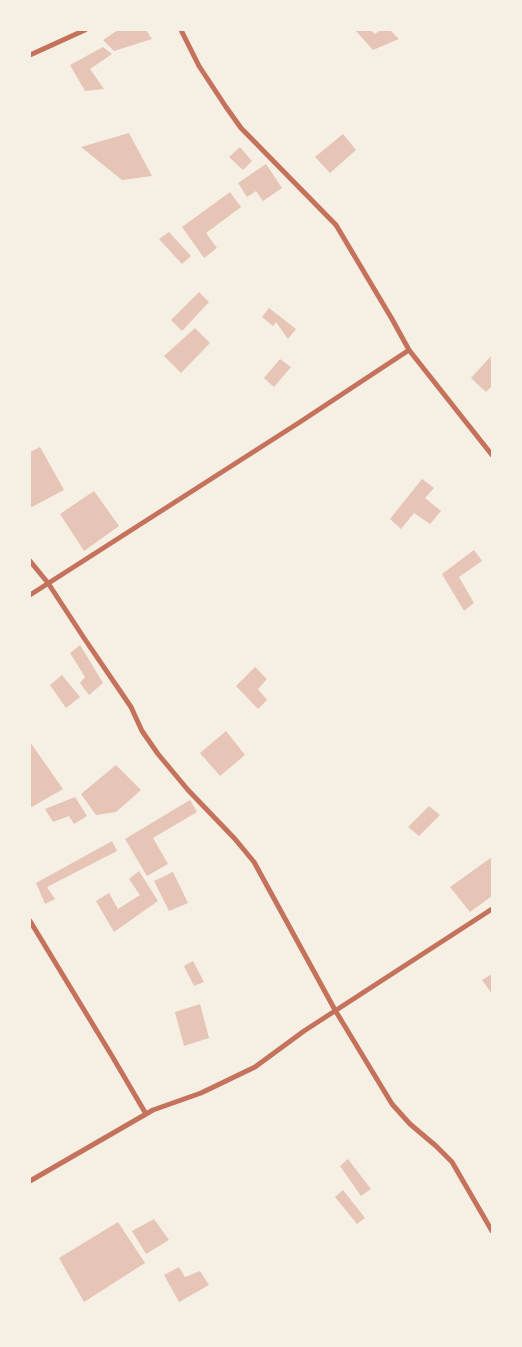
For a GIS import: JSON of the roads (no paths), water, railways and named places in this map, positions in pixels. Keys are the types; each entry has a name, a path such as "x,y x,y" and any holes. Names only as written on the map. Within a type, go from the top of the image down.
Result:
{"street":[{"path":"30,55 85,30"},
{"path":"181,30 200,66 241,128 336,225 409,350 492,455"},
{"path":"30,595 409,350"},
{"path":"30,561 48,583 131,707 142,731 158,754 254,862 335,1010 392,1104 410,1124 452,1162 492,1232"},
{"path":"30,1181 153,1110 200,1093 255,1067 335,1010 492,908"},
{"path":"30,921 146,1114"}]}
